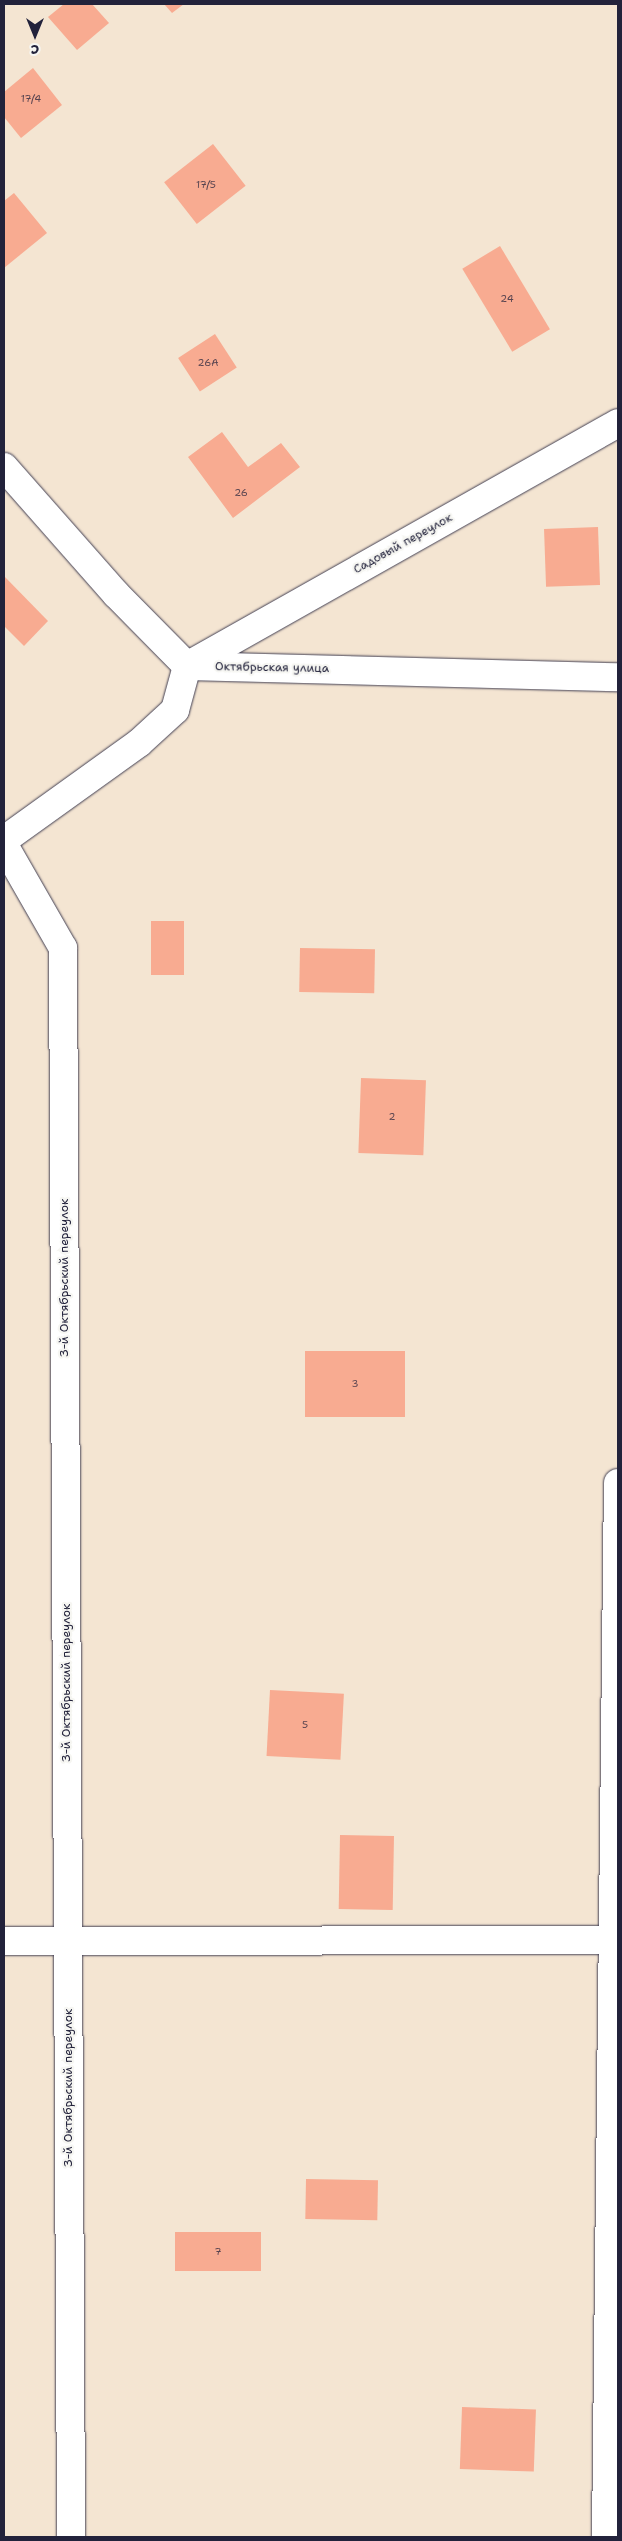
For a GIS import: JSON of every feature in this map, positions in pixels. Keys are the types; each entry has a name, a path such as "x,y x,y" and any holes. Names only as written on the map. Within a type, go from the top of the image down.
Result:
{"street":[{"name":"Садовый переулок","path":"187,666 618,423"},
{"path":"4,467 116,594 187,666 175,710 139,743 4,840"},
{"name":"Октябрьская улица","path":"187,666 618,677"},
{"name":"3-й Октябрьский переулок","path":"4,845 63,948 71,2537"},
{"path":"606,2537 615,1940 618,1483"},
{"path":"4,1941 615,1940"}],"building":[{"path":"64,4 92,4 109,23 77,50 48,17"},
{"path":"164,4 184,4 172,13"},
{"path":"33,68 62,105 21,138 4,117 4,92"},
{"path":"213,144 246,186 197,224 164,182"},
{"path":"14,193 47,233 4,268 4,201"},
{"path":"500,246 550,329 512,352 462,269"},
{"path":"215,334 237,368 200,392 178,358"},
{"path":"222,432 248,467 281,443 300,467 233,518 188,457"},
{"path":"598,527 600,585 546,587 544,529"},
{"path":"4,576 48,621 24,646 4,626"},
{"path":"151,921 184,921 184,975 151,975"},
{"path":"300,948 375,949 374,993 299,992"},
{"path":"361,1078 426,1080 423,1155 358,1153"},
{"path":"305,1351 405,1351 405,1417 305,1417"},
{"path":"270,1690 344,1694 340,1760 267,1756"},
{"path":"340,1835 394,1836 393,1910 339,1909"},
{"path":"306,2179 378,2180 377,2220 305,2219"},
{"path":"175,2232 261,2232 261,2271 175,2271"},
{"path":"462,2407 536,2410 534,2472 460,2469"}]}
